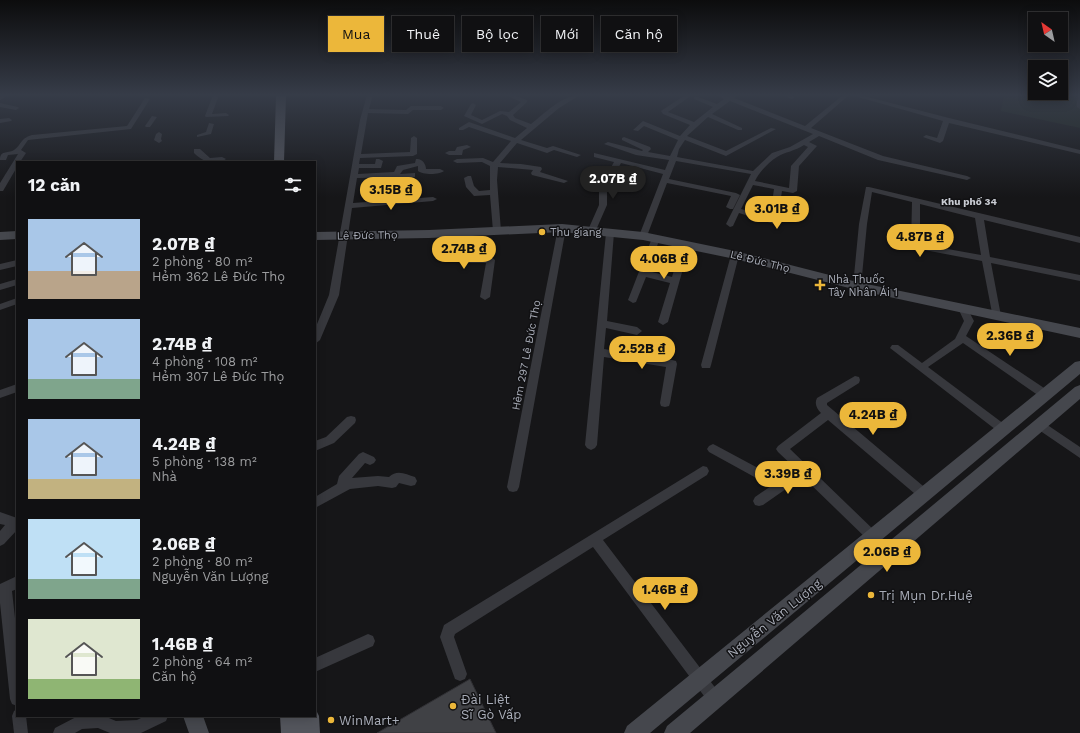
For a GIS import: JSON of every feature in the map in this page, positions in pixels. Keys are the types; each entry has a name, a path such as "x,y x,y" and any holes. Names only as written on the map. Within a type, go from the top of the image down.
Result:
{"main road":[{"path":"279,161 280,129"},
{"path":"289,129 289,161"},
{"path":"291,717 292,733"},
{"path":"308,717 309,733"}],"street":[{"path":"0,158 3,158 5,154 17,151 26,139 32,137 116,129"},
{"path":"199,136 209,133 210,129"},
{"path":"316,338 334,296 339,271 343,235 362,129"},
{"path":"480,129 547,151 553,148 577,155"},
{"path":"497,231 493,180 494,165 516,140 529,129"},
{"path":"659,129 726,154 773,129"},
{"path":"643,236 674,153 682,138 691,129"},
{"path":"810,129 881,158 967,178"},
{"path":"926,138 940,142 944,129"},
{"path":"986,129 1080,152"},
{"path":"733,209 751,182 755,173 774,156 793,149 819,133"},
{"path":"357,156 413,154 414,138"},
{"path":"624,139 647,149 644,154"},
{"path":"751,182 793,191 795,166 813,146 803,143"},
{"path":"449,153 459,153 459,148 467,144 476,160"},
{"path":"608,144 644,154 755,173"},
{"path":"17,151 22,153 17,161"},
{"path":"197,151 205,160 212,161 222,159"},
{"path":"597,155 666,177 736,195 730,224"},
{"path":"457,161 483,160 494,165 521,166 538,169 535,173 564,181"},
{"path":"355,166 378,166 379,161"},
{"path":"396,174 400,168 419,162 422,165 422,171 440,172"},
{"path":"592,230 603,205 603,189 617,162"},
{"path":"0,189 16,163"},
{"path":"354,176 396,174 398,176 412,175"},
{"path":"468,178 470,187 477,194 495,192"},
{"path":"733,209 774,221 778,189"},
{"path":"857,286 863,224 869,189 1080,240"},
{"path":"348,206 433,199"},
{"path":"916,201 915,244 917,246 987,258 1080,278"},
{"path":"979,216 996,316"},
{"name":"Lê Đức Thọ","path":"316,236 469,233 562,228 643,236 735,255 857,286 1080,333"},
{"name":"Hẻm 297 Lê Đức Thọ","path":"513,487 562,228"},
{"path":"469,233 467,260 491,260 485,297"},
{"path":"591,445 610,233"},
{"path":"0,236 16,235"},
{"path":"633,300 656,238"},
{"path":"663,322 686,244"},
{"path":"706,365 735,255"},
{"path":"0,267 16,263"},
{"path":"643,273 675,281"},
{"path":"0,287 16,282"},
{"path":"0,307 16,301"},
{"path":"926,364 959,341 969,321 963,308"},
{"path":"602,324 637,331"},
{"path":"961,337 1046,396"},
{"path":"894,348 1004,430"},
{"path":"600,352 672,364 665,403"},
{"name":"Nguyễn Văn Lượng","path":"634,733 1046,396 1080,366"},
{"path":"855,380 821,401 822,407 828,414 925,495"},
{"path":"0,394 16,388"},
{"name":"Nguyễn Văn Lượng","path":"674,733 1040,425 1078,397"},
{"path":"828,414 782,449 873,537"},
{"path":"316,446 330,440 351,420"},
{"path":"1040,425 1080,453"},
{"path":"713,449 781,486"},
{"path":"343,487 342,480 363,457 370,460"},
{"path":"759,501 804,470"},
{"path":"460,674 447,637 449,630 703,471"},
{"path":"316,502 343,487 357,482 378,481 392,484 397,477 411,481"},
{"path":"0,518 16,523 0,540"},
{"path":"595,539 715,699"},
{"path":"8,587 16,687"},
{"path":"316,665 368,641"},
{"path":"19,717 20,733"},
{"path":"60,733 81,722 98,722 114,731 138,726 159,717"},
{"path":"193,717 199,733"}],"building":[{"name":"Đài Liệt Sĩ Gò Vấp","path":"470,679 496,733 377,733"}],"place":[{"name":"Thu giang","path":"542,232"},
{"name":"Nhà Thuốc Tây Nhân Ái 1","path":"820,285"},
{"name":"Trị Mụn Dr.Huệ","path":"871,595"},
{"name":"Đài Liệt Sĩ Gò Vấp","path":"453,706"},
{"name":"WinMart+","path":"331,720"}],"district":[{"name":"Khu phố 34","path":"969,201"}]}
